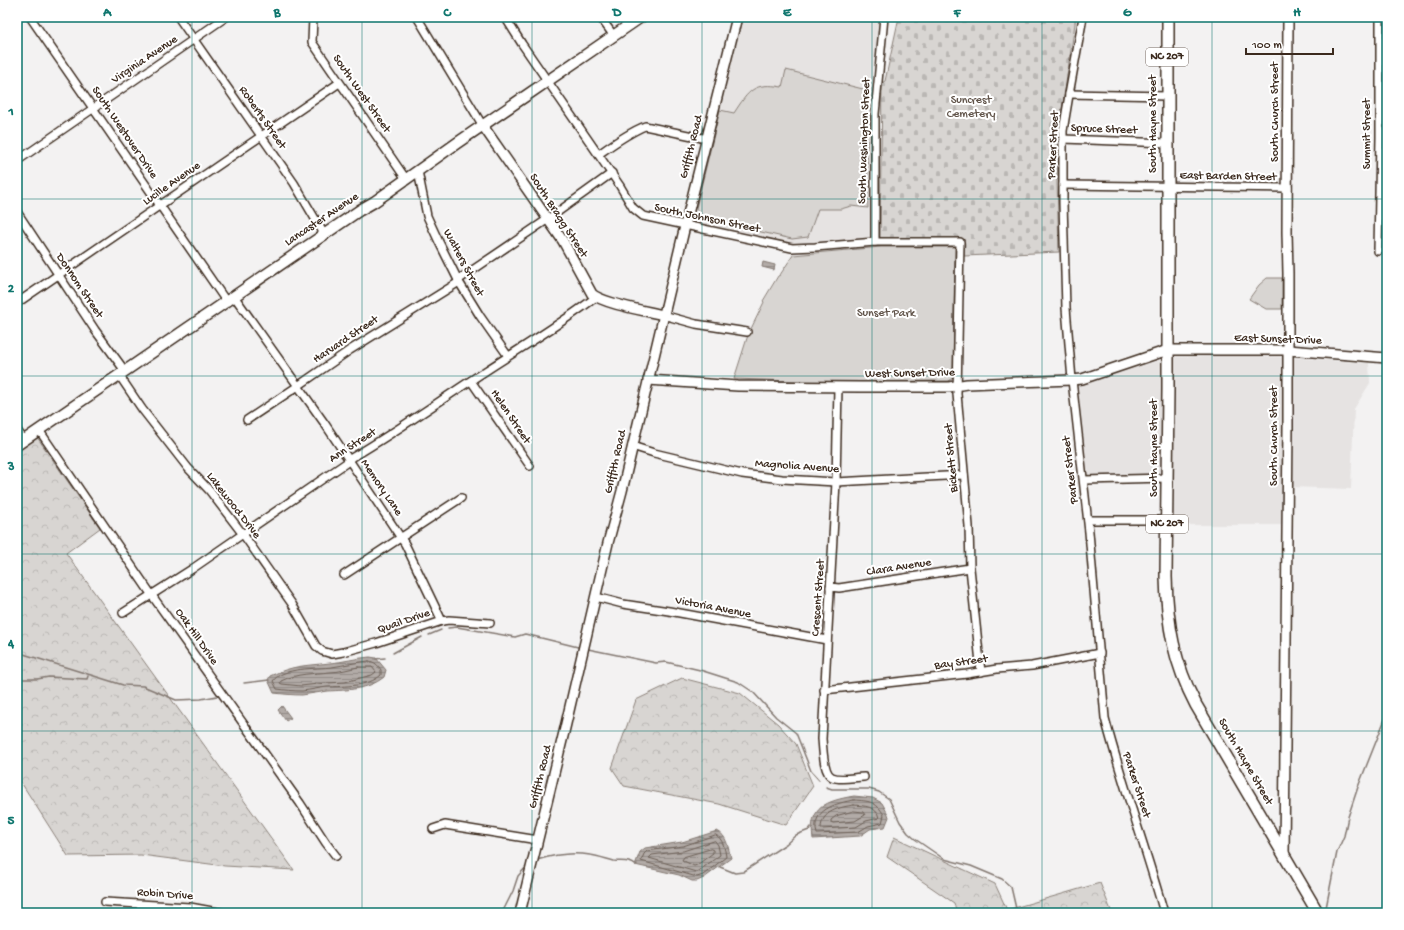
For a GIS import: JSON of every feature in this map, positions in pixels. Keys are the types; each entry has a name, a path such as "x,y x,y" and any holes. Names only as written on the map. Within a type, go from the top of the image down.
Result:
{"main road":[{"name":"Lancaster Avenue","path":"21,442 641,17"},
{"name":"South Hayne Street","path":"1168,17 1168,478 1166,584 1174,648 1180,671 1196,705 1318,913"}],"street":[{"name":"South Westover Drive","path":"30,17 161,205 230,299"},
{"name":"Roberts Street","path":"178,17 294,183 324,234"},
{"name":"Virginia Avenue","path":"17,161 226,17"},
{"name":"South West Street","path":"313,17 312,42 406,179"},
{"name":"South Bragg Street","path":"417,17 483,126 567,247 587,285 596,297"},
{"name":"South Johnson Street","path":"505,17 612,173 633,208 643,216 792,248 875,242 960,242"},
{"path":"600,17 614,36"},
{"name":"Griffith Road","path":"520,913 663,315 737,17"},
{"name":"South Washington Street","path":"875,242 875,114 884,17"},
{"name":"Parker Street","path":"1083,17 1069,94 1063,139 1066,308 1072,380 1088,520 1100,653 1100,675 1105,718 1164,913"},
{"name":"South Church Street","path":"1284,856 1288,350 1288,17"},
{"name":"Summit Street","path":"1378,251 1380,17"},
{"name":"Lucille Avenue","path":"17,303 339,83"},
{"path":"1069,94 1167,96"},
{"path":"599,154 623,137 644,126 707,139"},
{"name":"Spruce Street","path":"1063,139 1168,143"},
{"name":"Walters Street","path":"418,171 427,216 458,281 508,356"},
{"name":"Harvard Street","path":"247,420 350,350 458,281 612,173"},
{"name":"East Barden Street","path":"1063,186 1288,188"},
{"name":"Donnom Street","path":"17,212 122,373"},
{"name":"Bickett Street","path":"960,242 958,386 969,526 970,568 980,672"},
{"path":"596,297 617,304 696,324 747,332"},
{"name":"Ann Street","path":"123,614 151,594 192,569 349,461 408,424 432,406 508,356 569,318 596,297"},
{"name":"Memory Lane","path":"230,299 298,386 401,538 442,621"},
{"name":"West Sunset Drive","path":"648,380 738,386 838,387 958,386 967,384 1072,380 1168,350"},
{"name":"East Sunset Drive","path":"1168,350 1288,350 1387,358"},
{"name":"Lakewood Drive","path":"122,373 146,415 188,468 209,490 243,534 292,604 316,646 326,653"},
{"name":"Helen Street","path":"471,381 530,466"},
{"name":"Crescent Street","path":"838,387 836,482 824,690 822,739 823,756 829,774 832,777 864,777"},
{"path":"17,430 21,442"},
{"name":"Oak Hill Drive","path":"39,430 151,594 336,856"},
{"name":"Magnolia Avenue","path":"632,446 654,453 742,474 782,479 836,482 964,475"},
{"path":"1084,480 1168,478"},
{"path":"344,575 461,498"},
{"path":"1088,520 1167,520"},
{"name":"Clara Avenue","path":"830,587 839,588 970,568"},
{"name":"Victoria Avenue","path":"596,597 623,604 827,640"},
{"name":"Quail Drive","path":"326,653 337,653 376,643 442,621 456,620 490,623"},
{"name":"Bay Street","path":"824,690 941,678 1032,666 1100,653"},
{"path":"433,830 445,825 538,840"},
{"name":"Robin Drive","path":"105,902 190,907 223,913"}],"shaded area":[{"path":"743,17 882,17 870,92 871,240 790,245 691,223"},
{"path":"1237,355 1369,363 1370,383 1354,409 1351,489 1290,487 1289,525 1171,525 1171,475 1086,478 1077,384 1172,357"}],"green space":[{"name":"Suncrest Cemetery","path":"899,17 1076,17 1059,129 1057,182 1059,252 964,256 964,239 880,239 882,83 885,81"},
{"path":"786,70 863,89 867,94 868,208 851,206 841,209 818,209 808,237 792,239 699,218 696,208 720,110 734,113 748,93 758,87 782,87"},
{"name":"Sunset Park","path":"881,247 955,247 953,378 949,381 823,382 734,379 748,335 764,302 763,301 793,255"},
{"path":"1267,278 1282,278 1282,309 1266,309 1249,299 1259,285"},
{"path":"37,437 100,528 66,553 294,870 225,866 141,855 68,856 17,776 17,451"},
{"path":"682,678 740,693 778,724 796,744 813,786 786,825 719,804 624,786 612,768 636,700"},
{"path":"894,837 995,884 1007,910 1100,883 1112,913 957,913 954,903 887,857"}],"water":[{"path":"763,262 775,265 774,270 762,267"},
{"path":"370,657 376,658 386,670 384,677 371,685 364,687 302,695 284,694 274,693 268,680 270,676 278,672 293,668"},
{"path":"282,706 291,718 286,721 278,710"},
{"path":"854,796 873,798 882,803 889,817 885,827 870,829 860,836 813,839 813,819 821,807 835,800"},
{"path":"717,831 725,839 731,858 704,878 697,881 692,881 679,875 635,865 640,852 645,848 682,842"}],"waterway":[{"path":"448,628 457,627 515,637 525,634 578,647"},
{"path":"429,635 441,630"},
{"path":"393,653 422,637"},
{"path":"588,649 656,663 666,662 700,670 738,682 753,692 776,717 796,733 811,771 819,780"},
{"path":"17,652 123,685 143,686 176,700 201,699 217,696"},
{"path":"375,659 385,658"},
{"path":"17,679 37,679 49,677 87,679 88,676"},
{"path":"244,683 269,680"},
{"path":"1325,913 1337,852 1344,836 1348,817 1358,787 1387,714"},
{"path":"826,787 832,789 869,789 879,792 889,799 900,822 908,833 915,839 944,859 971,866 1002,879 1011,887 1017,913"},
{"path":"720,867 735,873 743,872 786,844 796,835 809,830 811,827"},
{"path":"537,860 556,855 583,854 593,855 614,861 633,863 635,865 637,864"},
{"path":"502,913 513,891 518,876 527,866"}]}
